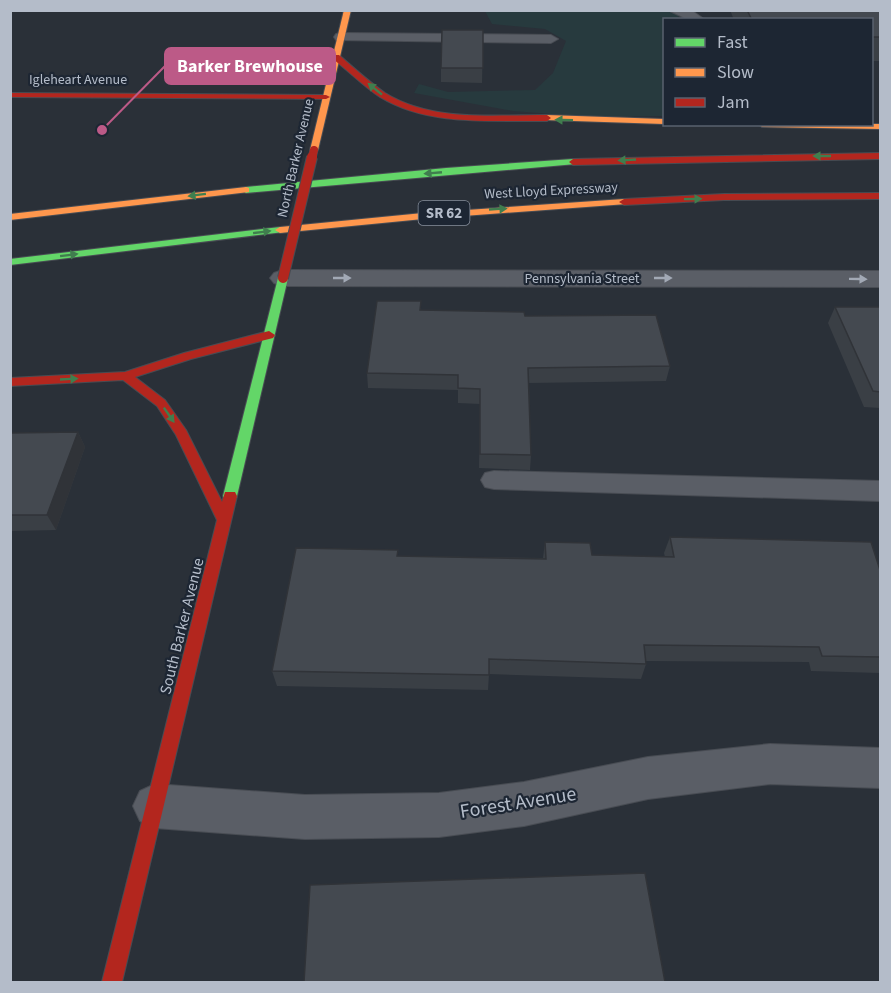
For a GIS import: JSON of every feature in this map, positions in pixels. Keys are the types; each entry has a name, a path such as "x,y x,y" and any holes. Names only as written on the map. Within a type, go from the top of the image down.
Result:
{"main road":[{"name":"North Barker Avenue","path":"283,278 348,10"},
{"path":"336,57 383,95 398,103 438,115 663,122"},
{"name":"Igleheart Avenue","path":"10,95 326,97"},
{"path":"821,126 880,128"},
{"name":"West Lloyd Expressway","path":"10,217 245,189 507,166 639,159 880,156"},
{"name":"West Lloyd Expressway","path":"10,262 326,224 476,211 674,199 880,196"},
{"name":"South Barker Avenue","path":"112,982 283,278"},
{"path":"10,382 126,376 188,356 269,335"},
{"path":"126,376 161,403 182,434 224,520"}],"street":[{"name":"Pennsylvania Street","path":"283,278 880,279"},
{"name":"Forest Avenue","path":"155,806 305,817 439,815 524,804 648,778 770,764 880,768"}],"lane":[{"path":"674,10 694,18"},
{"path":"341,37 551,39"},
{"path":"494,480 880,491"}],"green space":[{"path":"485,11 682,11 678,18 663,18 663,116 590,117 513,111 414,93 419,84 448,92 535,90 553,73 566,41 545,29 492,24"}],"building":[{"path":"747,10 880,10 880,37 873,37 873,18 751,18"},
{"path":"442,30 483,30 483,68 441,68"},
{"path":"377,301 421,301 420,310 524,312 525,316 656,315 670,366 528,368 531,455 480,454 480,389 458,388 458,375 367,373"},
{"path":"835,307 880,307 880,392 873,391"},
{"path":"78,432 47,515 10,515 11,433"},
{"path":"670,537 871,542 880,570 880,657 822,656 819,647 644,645 646,664 489,659 489,675 272,671 296,548 398,550 397,556 546,559 545,542 590,543 592,555 674,557"},
{"path":"645,873 665,982 304,982 310,885"}],"traffic: fast":[{"path":"246,190 446,171 573,162"},
{"path":"10,262 280,230"},
{"path":"230,496 283,278"}],"traffic: slow":[{"path":"314,150 348,10"},
{"path":"547,118 663,122"},
{"path":"841,126 880,127"},
{"path":"10,217 246,190"},
{"path":"280,230 423,216 624,202"}],"traffic: jam":[{"path":"336,57 383,95 420,111 462,117 547,118"},
{"path":"10,95 326,97"},
{"path":"283,278 314,150"},
{"path":"573,162 880,156"},
{"path":"624,202 724,197 880,196"},
{"path":"10,382 126,376 188,356 269,335"},
{"path":"126,376 161,403 182,433 224,520"},
{"path":"112,982 230,496"}],"place":[{"name":"Barker Brewhouse","path":"102,130"}]}
